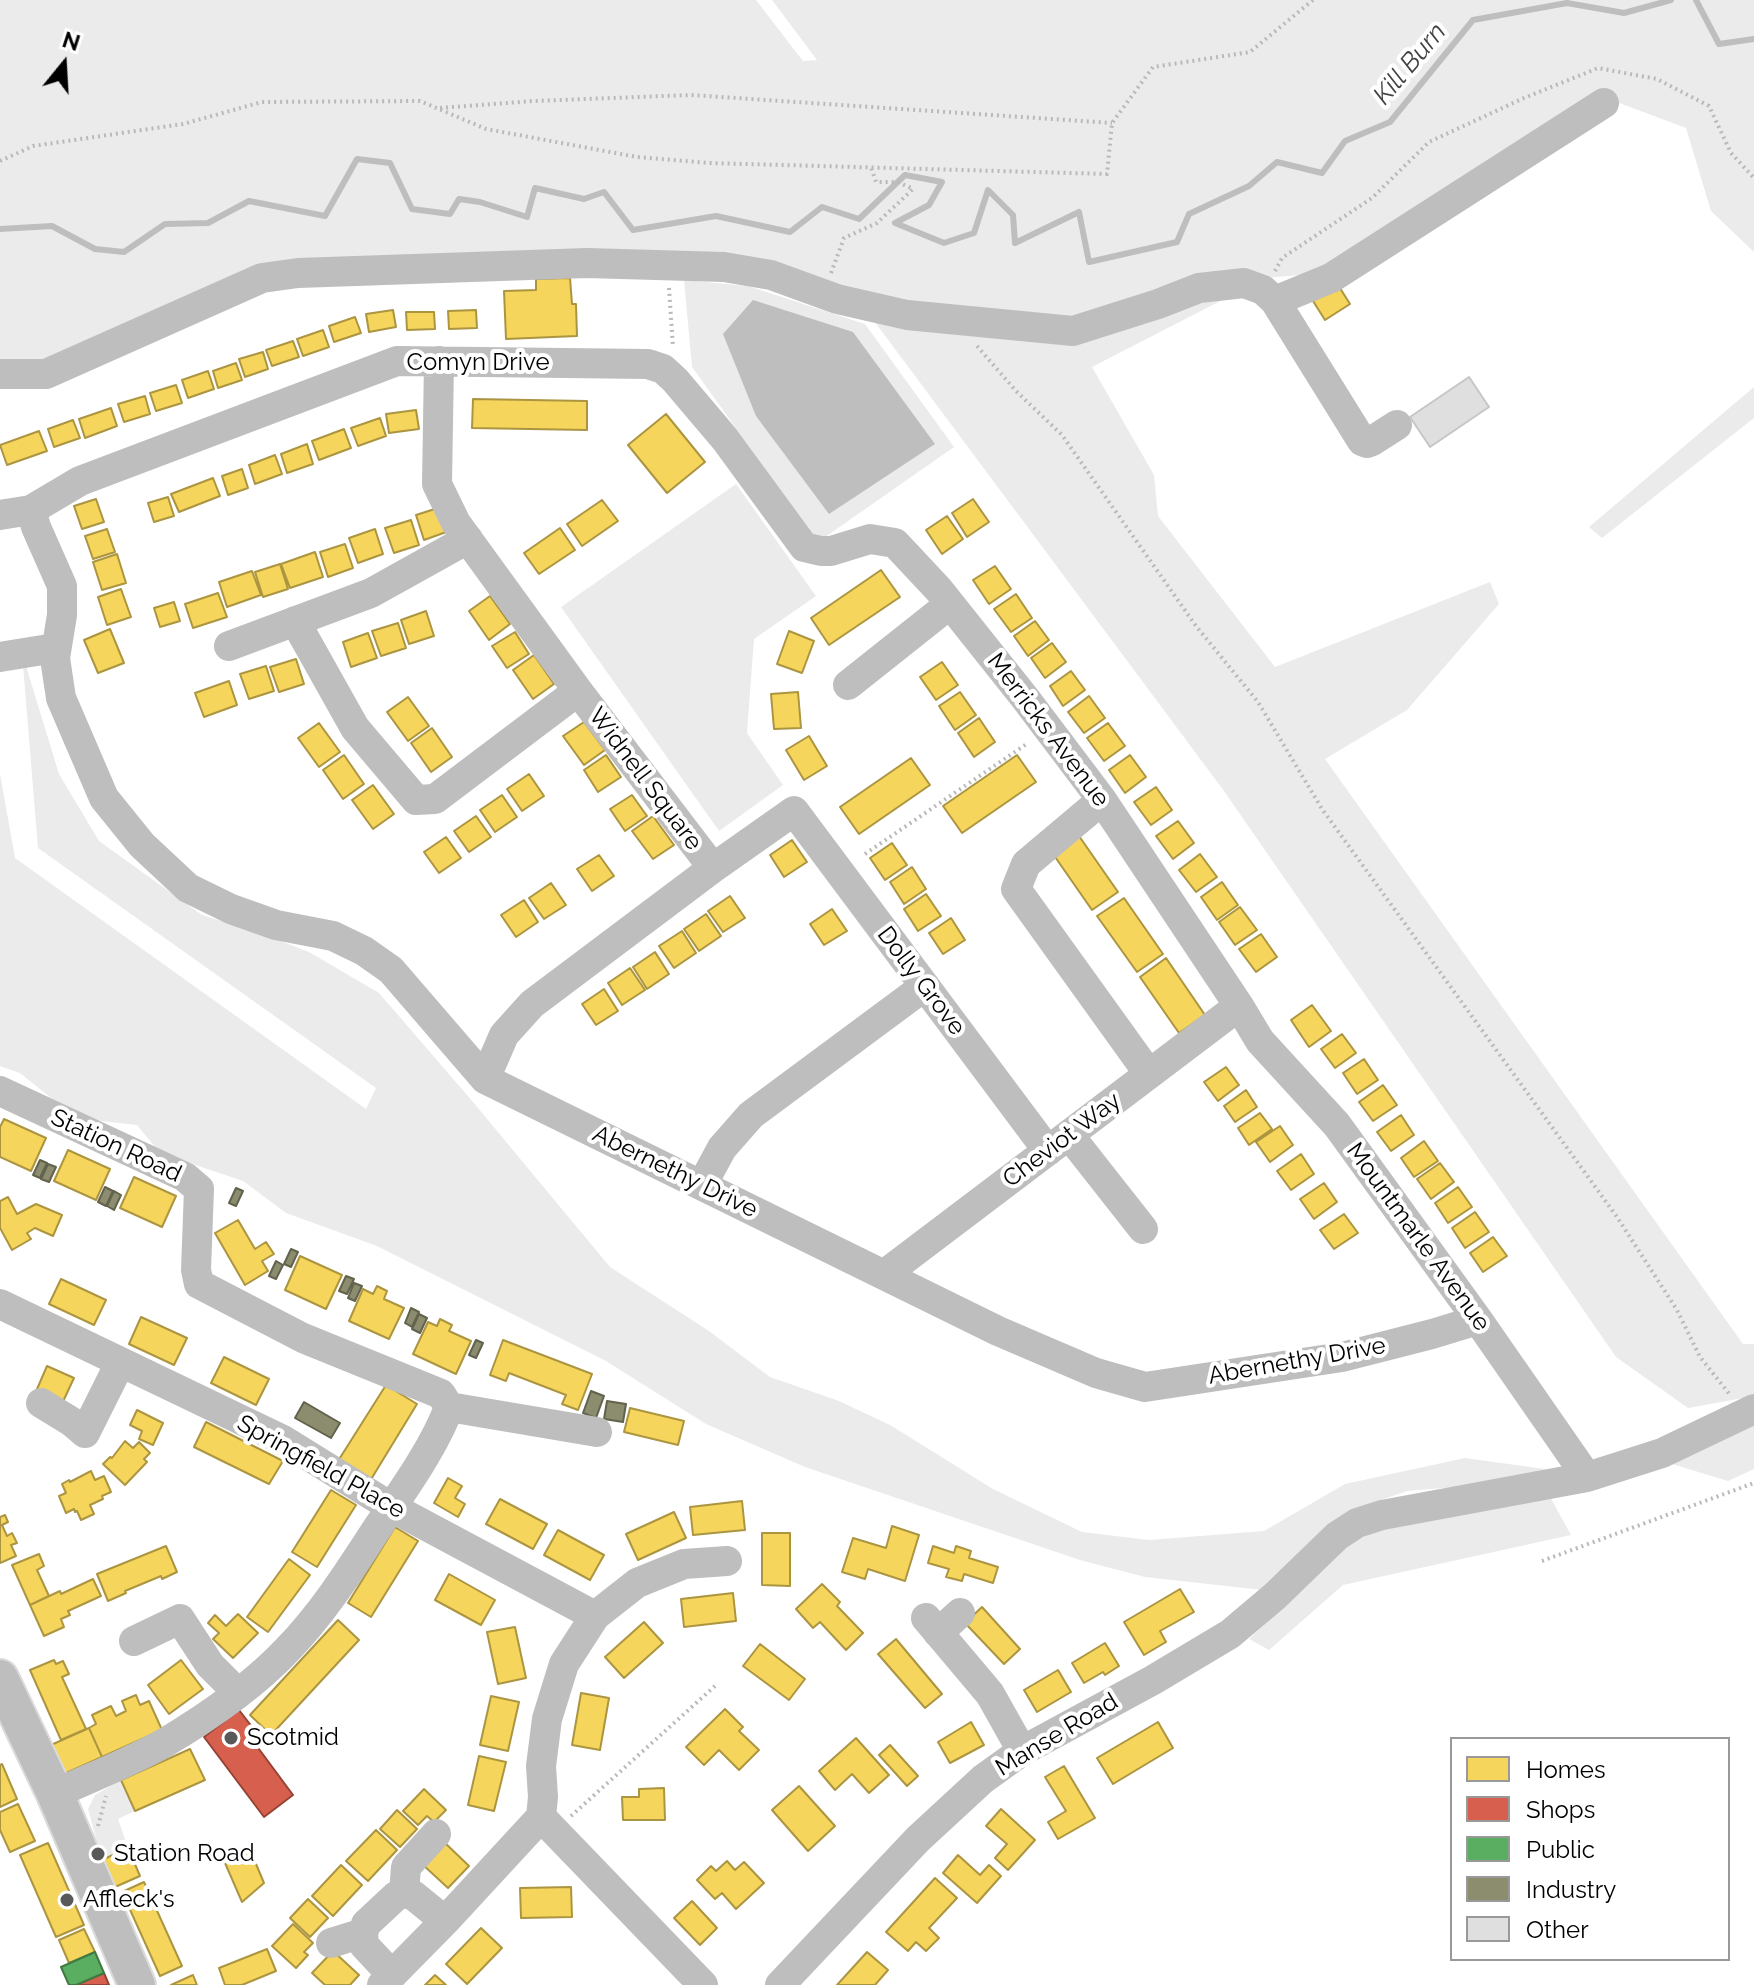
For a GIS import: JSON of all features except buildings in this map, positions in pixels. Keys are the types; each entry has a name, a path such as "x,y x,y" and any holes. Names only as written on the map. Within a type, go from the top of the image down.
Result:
{"main road":[{"path":"2,1687 55,1794 137,1985"}],"street":[{"path":"1275,301 1331,278 1604,103"},
{"path":"0,374 46,374 262,278 298,273 587,263 724,267 771,275 837,299 907,315 1073,331 1199,288 1244,283 1263,290 1275,301 1362,441 1372,441 1397,425"},
{"name":"Comyn Drive","path":"0,515 31,510 80,481 397,361 648,364 663,369 675,380 725,439 804,547"},
{"name":"Widnell Square","path":"439,361 437,484 456,523 578,691 713,868"},
{"name":"Abernethy Drive","path":"31,510 62,586 62,615 55,648 61,698 104,798 142,845 188,888 276,925 333,936 364,951 391,970 485,1079 998,1331 1096,1373 1145,1387 1342,1357 1478,1320"},
{"path":"229,646 371,593 468,539"},
{"name":"Merricks Avenue","path":"804,547 831,551 870,539 895,543 950,604 1102,800 1239,1006"},
{"path":"848,685 950,604"},
{"name":"Widnell Square","path":"295,621 355,728 416,800 435,799 578,691"},
{"path":"0,657 55,648"},
{"path":"1102,800 1026,864 1016,889 1149,1074"},
{"name":"Widnell Square","path":"485,1079 504,1035 532,1004 794,811"},
{"name":"Dolly Grove","path":"794,811 925,986 1058,1143 1143,1229"},
{"path":"702,1185 722,1148 751,1115 925,986"},
{"name":"Cheviot Way","path":"885,1274 1239,1006"},
{"name":"Mountmarle Avenue","path":"1239,1006 1260,1041 1337,1125 1587,1477"},
{"name":"Station Road","path":"0,1091 185,1177 199,1189 196,1270 199,1284 303,1338 441,1394 449,1407"},
{"name":"Springfield Place","path":"0,1304 283,1440 391,1507 595,1616"},
{"path":"41,1403 67,1430 85,1433 120,1363"},
{"path":"55,1794 164,1743 238,1693 287,1651 333,1596 443,1425 449,1407 597,1432"},
{"name":"Manse Road","path":"780,1985 918,1839 983,1779 1022,1751 1230,1634 1323,1548 1357,1523 1382,1515 1587,1477 1662,1453 1750,1411"},
{"path":"703,1985 548,1824 541,1766 547,1719 564,1664 595,1616 637,1583 684,1564 727,1561"},
{"path":"134,1641 180,1619 210,1665 238,1693"},
{"path":"941,1621 990,1694 1022,1751"},
{"path":"445,1921 413,1895 404,1893 396,1896 366,1924 364,1945 387,1980 548,1824"},
{"path":"404,1893 406,1867 436,1834"},
{"path":"331,1943 363,1933"}],"path":[{"path":"0,161 33,146 183,124 262,102 420,101 486,129 637,157 710,163 1107,174 1112,123 1153,67 1250,52 1313,0"},
{"path":"438,108 691,95 1112,123"},
{"path":"837,299 831,274 844,238 877,223 913,189 898,182 876,182 871,167"},
{"path":"669,286 675,380"},
{"path":"954,320 1016,391 1062,435 1196,626 1258,702 1322,809 1617,1217 1677,1310 1700,1357 1750,1411"},
{"path":"865,854 1048,730"},
{"path":"1542,1561 1754,1483"},
{"path":"548,1824 715,1686"},
{"path":"87,1867 114,1766"}],"shaded area":[{"path":"0,0 756,0 803,61 817,60 772,0 1754,0 1754,252 1711,211 1686,128 1606,98 1334,272 1265,278 1092,367 1154,475 1158,516 1275,667 1490,582 1499,604 1407,710 1325,759 1743,1344 1754,1344 1754,1394 1688,1408 1616,1357 1224,791 857,298 733,261 267,273 80,354 0,374"},
{"path":"684,280 748,286 865,324 954,447 818,542 692,367"},
{"path":"753,300 853,332 935,444 829,514 756,416 723,334"},
{"path":"1754,387 1754,418 1602,538 1589,527"},
{"path":"736,484 816,596 754,639 747,733 783,785 719,831 561,607"},
{"path":"22,653 59,774 99,841 202,915 309,952 379,993 610,1267 709,1331 770,1377 839,1401 890,1425 993,1489 1082,1532 1149,1540 1264,1531 1345,1484 1465,1458 1545,1469 1541,1480 1407,1491 1367,1505 1263,1590 1145,1577 1080,1560 805,1467 706,1424 606,1361 377,1246 286,1213 243,1181 160,1153 137,1125 76,1118 20,1073 0,1066 0,774 15,858 366,1109 376,1088 38,848"},
{"path":"1754,1422 1754,1469 1728,1481 1672,1464"},
{"path":"1548,1493 1571,1535 1343,1585 1269,1650 1249,1639 1349,1544 1387,1525"},
{"path":"121,1780 135,1811 118,1819 128,1848 102,1860 88,1809 95,1795"}],"waterway":[{"name":"Kill Burn","path":"0,229 52,226 95,249 124,252 165,224 208,223 249,201 325,216 357,159 390,163 412,209 450,214 459,199 480,202 527,217 535,188 584,199 604,192 633,230 716,216 790,232 822,207 859,219 905,175 942,182 929,205 895,223 944,243 974,233 988,190 1013,215 1015,243 1079,212 1089,262 1177,242 1189,214 1249,186 1277,162 1322,173 1345,141 1390,122 1473,20 1567,3 1624,13 1671,0"},
{"name":"Kill Burn","path":"1696,0 1719,44 1754,39"}],"place":[{"name":"Scotmid","path":"231,1738"},
{"name":"Station Road","path":"98,1854"},
{"name":"Affleck's","path":"67,1900"}]}
